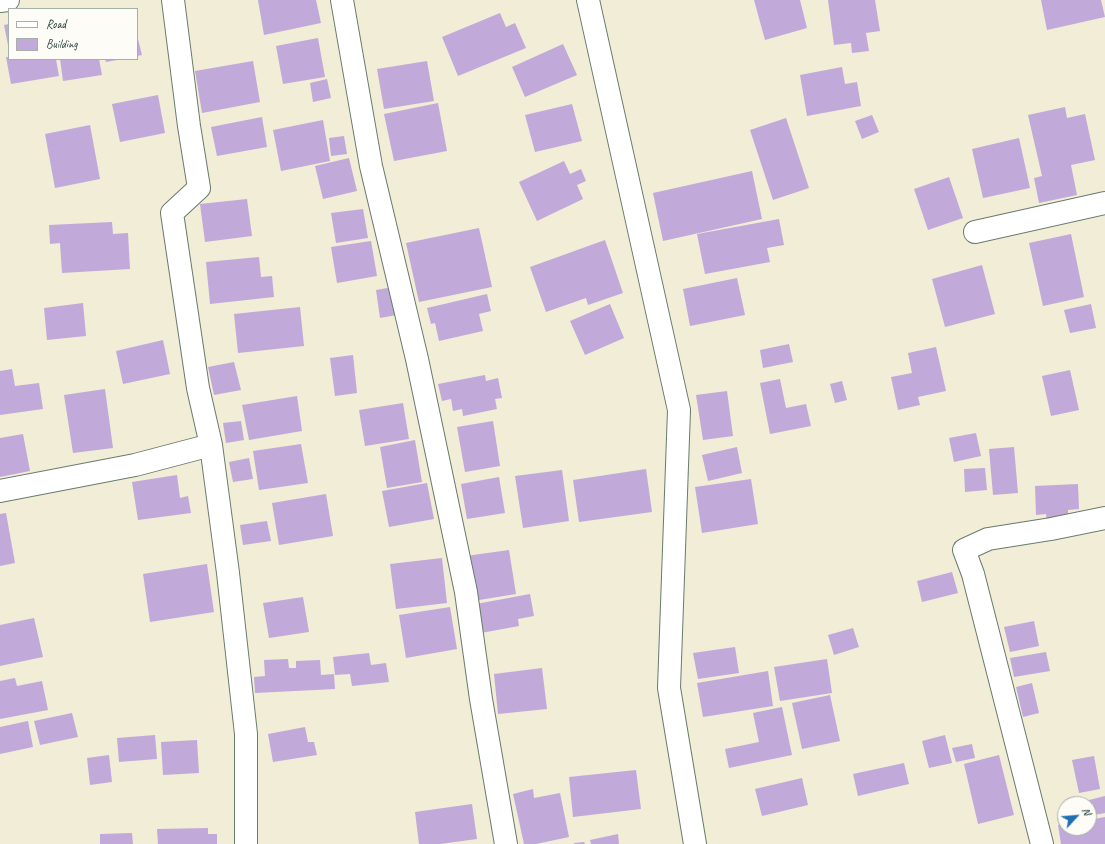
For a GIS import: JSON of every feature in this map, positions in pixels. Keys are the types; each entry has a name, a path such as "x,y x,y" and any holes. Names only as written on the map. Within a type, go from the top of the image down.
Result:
{"street":[{"path":"0,1 8,0"},
{"path":"173,0 189,126 199,188 172,213 198,388 211,446 228,573 246,734 246,844"},
{"path":"342,0 371,166 418,359 466,592 481,699 506,844"},
{"path":"588,0 678,410 669,688 695,844"},
{"path":"975,232 1105,203"},
{"path":"0,491 135,466 211,446"},
{"path":"1042,844 973,574 964,550 988,539 1051,529 1105,518"}],"building":[{"path":"258,0 316,0 321,23 264,35"},
{"path":"754,0 800,0 807,28 765,40"},
{"path":"828,0 875,0 880,31 866,33 869,51 852,53 851,43 834,45"},
{"path":"1041,0 1101,0 1105,17 1047,30"},
{"path":"500,13 506,27 515,23 526,48 458,76 442,37"},
{"path":"8,24 8,45 4,25"},
{"path":"318,38 325,77 283,84 276,46"},
{"path":"138,39 142,55 138,56"},
{"path":"563,44 577,75 525,97 512,67"},
{"path":"6,57 8,57 8,60 56,60 59,76 11,84"},
{"path":"60,60 99,60 102,75 63,81"},
{"path":"105,60 117,60 106,62"},
{"path":"253,61 260,102 202,113 195,71"},
{"path":"427,61 434,101 384,109 377,69"},
{"path":"842,67 845,84 857,82 861,106 807,116 800,75"},
{"path":"327,79 331,98 313,102 310,83"},
{"path":"158,95 165,133 120,142 112,104"},
{"path":"438,103 447,151 394,161 384,114"},
{"path":"572,104 582,141 535,152 525,115"},
{"path":"1065,107 1067,118 1085,114 1095,160 1071,165 1077,195 1039,203 1034,178 1042,176 1028,115"},
{"path":"872,115 879,132 862,139 855,121"},
{"path":"262,117 267,147 217,156 211,127"},
{"path":"786,118 809,188 773,200 750,130"},
{"path":"323,120 330,161 281,171 273,130"},
{"path":"90,125 100,179 55,188 45,134"},
{"path":"344,136 347,154 331,156 329,138"},
{"path":"1019,138 1030,188 983,198 972,149"},
{"path":"349,158 357,191 323,199 315,166"},
{"path":"564,161 570,174 581,169 586,181 577,185 583,199 537,221 519,182"},
{"path":"752,171 762,219 663,241 653,193"},
{"path":"949,177 963,218 928,230 914,189"},
{"path":"247,199 252,236 205,242 200,204"},
{"path":"363,209 368,238 336,243 331,213"},
{"path":"779,219 784,245 767,248 770,262 705,274 697,234"},
{"path":"112,222 113,234 128,233 130,269 62,273 60,243 50,244 49,225"},
{"path":"479,228 492,287 419,302 406,243"},
{"path":"1071,234 1084,297 1043,306 1029,243"},
{"path":"605,240 623,293 588,305 586,298 546,312 530,267"},
{"path":"371,241 377,276 337,283 331,247"},
{"path":"259,257 261,277 272,276 274,297 210,304 206,262"},
{"path":"982,265 995,314 945,327 932,279"},
{"path":"737,278 745,315 690,326 683,289"},
{"path":"393,287 397,315 380,318 376,290"},
{"path":"487,294 491,311 479,314 483,331 439,341 435,323 431,324 427,308"},
{"path":"83,303 86,336 47,340 44,308"},
{"path":"610,304 624,338 585,355 570,321"},
{"path":"1091,304 1096,328 1070,333 1064,310"},
{"path":"300,307 304,346 238,353 234,314"},
{"path":"163,340 170,374 123,384 116,351"},
{"path":"789,344 793,362 763,368 760,350"},
{"path":"936,347 946,391 918,397 920,405 898,410 891,377 912,373 908,353"},
{"path":"353,355 357,393 335,396 330,358"},
{"path":"234,362 241,390 214,395 208,367"},
{"path":"12,369 15,386 39,383 43,409 0,415 0,371"},
{"path":"1070,370 1079,410 1051,416 1042,376"},
{"path":"485,375 486,381 498,378 502,398 495,399 497,409 463,416 462,409 453,411 451,399 442,401 438,384"},
{"path":"780,379 786,408 806,404 811,426 770,434 760,383"},
{"path":"842,381 847,400 835,403 830,384"},
{"path":"105,389 113,448 73,453 64,395"},
{"path":"727,391 733,436 703,440 696,395"},
{"path":"297,396 302,431 249,440 242,405"},
{"path":"403,403 409,439 365,446 359,410"},
{"path":"241,421 244,440 226,443 223,423"},
{"path":"493,421 500,466 465,472 457,427"},
{"path":"976,433 981,456 954,462 949,438"},
{"path":"23,434 30,471 0,477 0,438"},
{"path":"415,440 422,482 387,488 380,447"},
{"path":"301,444 308,483 259,490 253,451"},
{"path":"737,447 742,473 708,481 702,455"},
{"path":"1014,447 1018,493 993,495 989,449"},
{"path":"249,458 253,479 233,482 229,462"},
{"path":"985,468 987,490 965,492 964,469"},
{"path":"646,469 652,512 579,522 573,480"},
{"path":"562,470 569,521 523,528 515,476"},
{"path":"177,475 180,498 188,496 191,513 138,520 132,482"},
{"path":"499,477 505,513 467,519 461,484"},
{"path":"751,479 758,524 702,533 695,487"},
{"path":"427,483 434,519 389,527 382,491"},
{"path":"1078,484 1079,509 1068,510 1068,522 1047,523 1046,514 1036,515 1035,486"},
{"path":"326,494 333,536 279,545 272,503"},
{"path":"6,513 15,563 0,566 0,514"},
{"path":"267,521 271,541 243,545 240,525"},
{"path":"509,550 516,594 473,601 466,556"},
{"path":"442,558 447,603 396,609 390,564"},
{"path":"207,564 214,612 150,622 143,574"},
{"path":"952,572 958,593 922,602 917,581"},
{"path":"530,594 534,616 518,619 519,626 481,633 476,604"},
{"path":"303,597 309,632 269,638 263,603"},
{"path":"450,607 457,649 406,658 399,615"},
{"path":"34,618 43,657 0,666 0,625"},
{"path":"1034,621 1039,646 1010,652 1004,627"},
{"path":"853,628 859,647 834,655 828,635"},
{"path":"735,647 739,673 698,679 693,653"},
{"path":"1046,652 1050,671 1014,677 1010,658"},
{"path":"369,653 371,665 386,663 389,682 352,686 350,674 335,675 333,657"},
{"path":"288,659 289,668 296,668 296,661 320,660 321,675 334,674 335,689 255,693 254,677 265,676 264,660"},
{"path":"827,659 832,693 780,701 774,667"},
{"path":"542,668 547,709 498,714 494,674"},
{"path":"768,671 773,706 703,717 697,683"},
{"path":"15,678 17,686 42,681 48,710 0,719 0,681"},
{"path":"1032,683 1039,713 1023,717 1016,687"},
{"path":"830,695 840,741 802,749 792,703"},
{"path":"782,707 792,755 729,768 725,749 759,742 753,713"},
{"path":"72,713 78,737 40,745 34,721"},
{"path":"28,721 33,747 0,754 0,727"},
{"path":"305,727 308,742 314,742 317,755 273,762 268,734"},
{"path":"155,735 157,759 119,762 117,738"},
{"path":"945,735 952,763 929,768 922,741"},
{"path":"197,740 199,773 163,775 161,742"},
{"path":"972,744 975,758 956,762 952,748"},
{"path":"109,755 112,782 90,785 87,758"},
{"path":"999,755 1014,815 978,824 964,764"},
{"path":"1094,756 1100,789 1079,793 1072,760"},
{"path":"904,763 909,784 858,796 853,774"},
{"path":"636,770 641,809 573,817 569,777"},
{"path":"802,778 808,805 762,816 755,789"},
{"path":"533,789 534,798 560,793 569,837 536,844 524,844 513,794"},
{"path":"1105,796 1105,813 1097,814 1097,798"},
{"path":"472,804 477,839 440,844 419,844 415,812"},
{"path":"1105,817 1105,844 1061,844 1060,836 1097,836 1097,818"},
{"path":"208,828 208,834 217,834 217,844 158,844 157,829"},
{"path":"132,833 133,844 100,844 100,834"},
{"path":"618,834 619,844 591,844 590,840"},
{"path":"584,842 585,844 574,844 574,843"}]}
